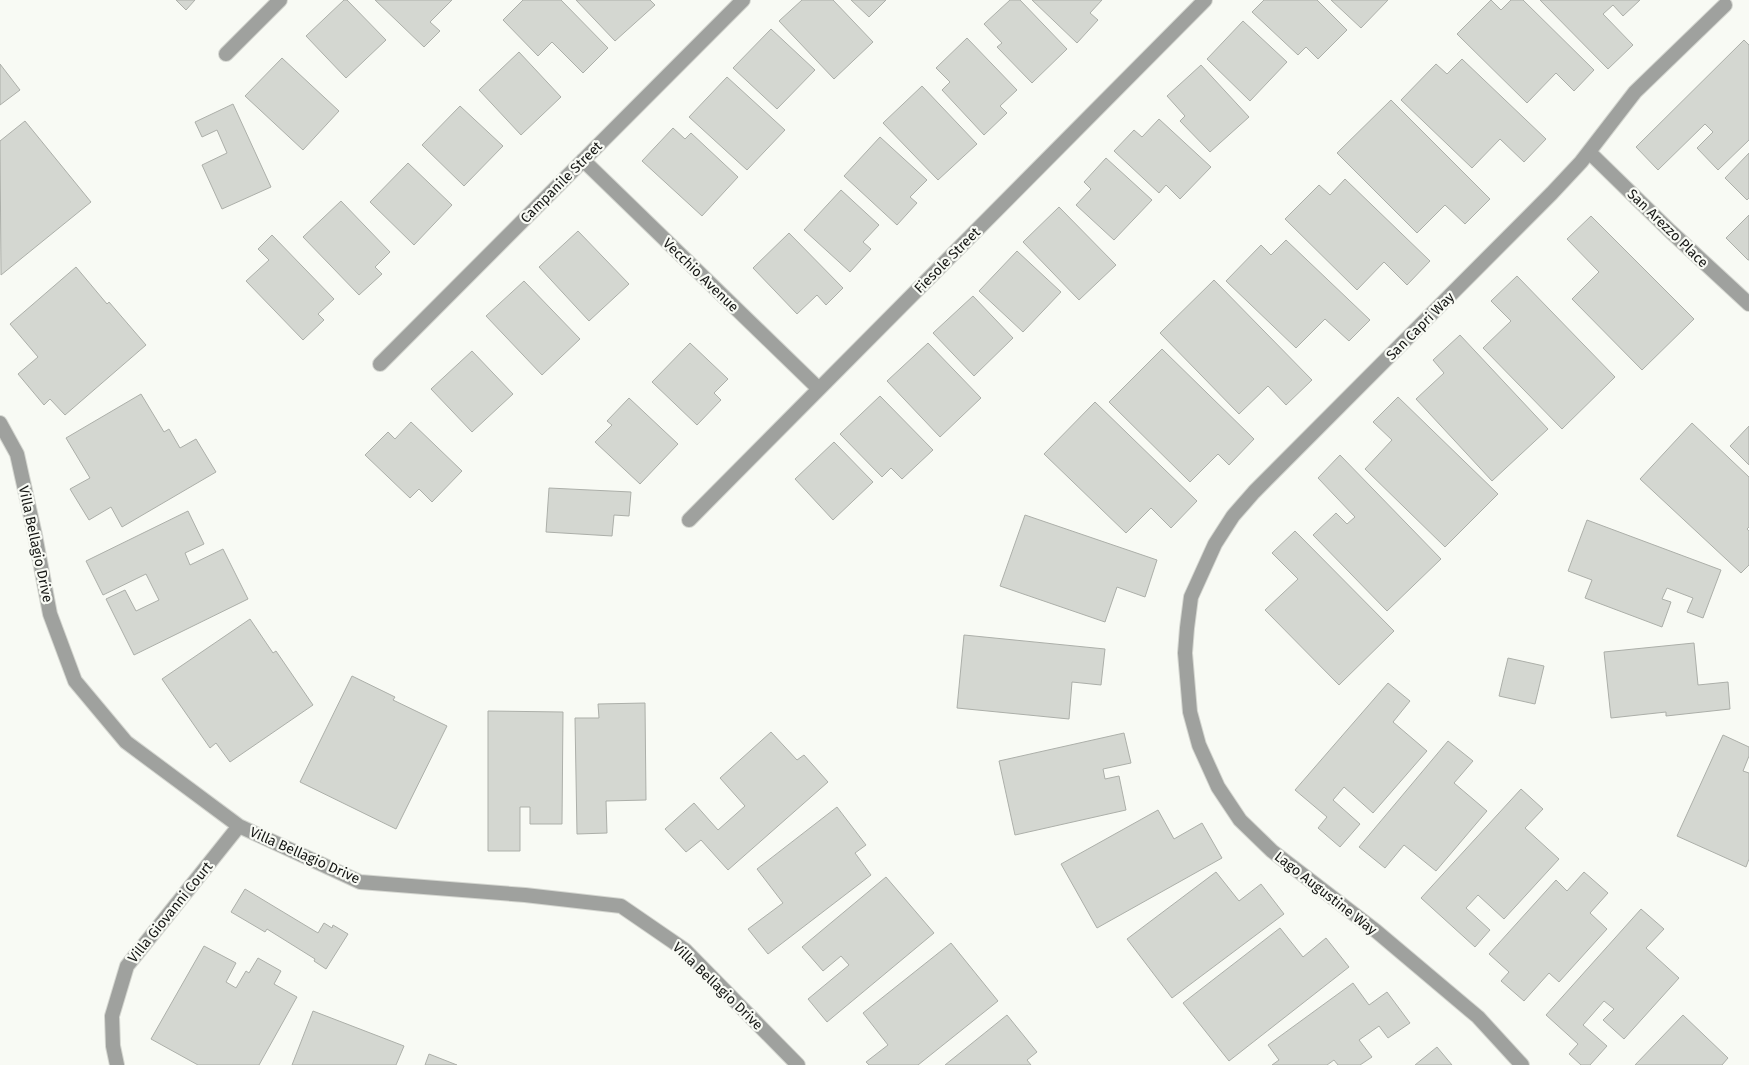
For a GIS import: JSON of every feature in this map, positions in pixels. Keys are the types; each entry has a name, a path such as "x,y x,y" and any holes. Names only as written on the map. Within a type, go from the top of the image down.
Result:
{"street":[{"path":"226,54 280,0"},
{"name":"Campanile Street","path":"380,364 743,0"},
{"name":"Fiesole Street","path":"689,520 1205,0"},
{"name":"San Capri Way","path":"1186,684 1185,653 1191,597 1215,544 1233,516 1274,472 1552,192 1589,152 1635,92 1725,4"},
{"name":"San Arezzo Place","path":"1589,152 1749,304"},
{"name":"Vecchio Avenue","path":"583,160 819,390"},
{"name":"Villa Bellagio Drive","path":"0,423 17,454 50,614 75,681 126,742 240,826 360,882 525,895 621,906 685,950 798,1065"},
{"name":"Lago Augustine Way","path":"1186,684 1190,712 1199,745 1218,787 1240,820 1272,851 1376,931 1478,1017 1522,1065"},
{"name":"Villa Giovanni Court","path":"117,1065 112,1016 127,966 240,826"}],"building":[{"path":"176,0 195,0 186,10"},
{"path":"344,0 347,0 386,40 346,78 306,36"},
{"path":"375,0 452,0 430,22 440,31 424,47"},
{"path":"523,0 561,0 608,48 583,73 552,42 538,56 503,20"},
{"path":"576,0 650,0 655,5 615,41"},
{"path":"802,0 833,0 873,42 834,79 779,21"},
{"path":"851,0 886,0 869,17"},
{"path":"1010,0 1020,0 1067,49 1032,83 997,47 1002,43 984,24"},
{"path":"1032,0 1102,0 1090,13 1098,20 1077,43"},
{"path":"1264,0 1317,0 1347,30 1318,59 1306,47 1298,55 1252,12"},
{"path":"1331,0 1388,0 1361,28"},
{"path":"1491,0 1501,10 1511,0 1523,0 1594,70 1574,91 1556,73 1527,103 1457,34"},
{"path":"1540,0 1640,0 1623,16 1613,5 1603,14 1633,45 1608,69"},
{"path":"1243,21 1287,62 1250,101 1207,59"},
{"path":"771,29 815,70 777,109 733,68"},
{"path":"967,38 1017,90 1000,106 1007,113 984,135 942,90 950,82 936,68"},
{"path":"1744,40 1749,45 1749,140 1718,170 1697,148 1713,132 1705,124 1658,170 1636,147"},
{"path":"519,52 561,97 521,135 479,90"},
{"path":"282,58 339,111 303,150 245,96"},
{"path":"1462,59 1546,139 1524,162 1500,139 1472,168 1401,100 1436,64 1447,74"},
{"path":"0,64 20,90 0,105"},
{"path":"1201,65 1249,117 1210,152 1180,121 1185,116 1167,96"},
{"path":"727,77 785,130 747,170 689,117"},
{"path":"922,86 977,144 938,180 883,123"},
{"path":"1391,100 1490,199 1465,224 1445,205 1417,233 1337,153"},
{"path":"233,104 271,187 222,209 202,165 227,153 217,130 202,137 195,122"},
{"path":"460,106 503,146 464,186 422,145"},
{"path":"1159,119 1211,167 1180,199 1166,185 1159,193 1114,151 1134,130 1142,137"},
{"path":"25,121 91,202 1,275 0,141"},
{"path":"673,128 685,139 691,133 738,177 702,216 642,161"},
{"path":"880,137 927,180 910,197 917,203 897,225 844,176"},
{"path":"1749,153 1749,198 1747,200 1725,178"},
{"path":"1106,158 1152,200 1114,240 1076,205 1091,189 1084,182"},
{"path":"408,163 452,205 414,245 370,202"},
{"path":"1345,179 1430,261 1407,285 1384,262 1357,290 1285,219 1319,185 1330,195"},
{"path":"841,190 879,225 863,242 871,249 850,272 804,230"},
{"path":"341,201 390,252 375,267 382,274 359,295 303,237"},
{"path":"1059,207 1116,265 1079,300 1023,242"},
{"path":"1749,215 1749,260 1748,260 1726,238"},
{"path":"1591,216 1694,319 1642,370 1572,299 1599,272 1567,239"},
{"path":"578,231 629,284 589,321 539,267"},
{"path":"789,233 843,288 826,305 817,295 797,314 753,268"},
{"path":"272,235 334,299 318,314 324,320 303,340 246,281 269,260 258,249"},
{"path":"1286,240 1370,320 1349,341 1325,319 1296,348 1226,281 1261,245 1271,255"},
{"path":"1017,251 1061,292 1023,332 979,291"},
{"path":"76,267 107,304 109,302 146,345 65,415 50,399 44,405 18,374 38,357 10,324"},
{"path":"1517,276 1615,377 1562,429 1483,348 1511,321 1491,301"},
{"path":"1214,280 1312,380 1286,405 1268,386 1239,414 1160,333"},
{"path":"524,281 580,339 542,375 486,316"},
{"path":"973,296 1013,338 974,376 933,333"},
{"path":"1460,335 1548,429 1492,481 1416,399 1444,373 1433,360"},
{"path":"690,343 728,379 714,393 721,400 697,425 652,382"},
{"path":"928,343 981,398 940,437 887,381"},
{"path":"1162,349 1254,439 1229,465 1218,454 1190,482 1109,402"},
{"path":"472,351 513,394 472,432 431,389"},
{"path":"141,394 164,432 169,429 180,448 196,439 216,472 122,527 111,507 89,520 70,489 90,478 66,438"},
{"path":"880,396 933,450 902,479 891,468 882,477 840,434"},
{"path":"1398,397 1498,494 1445,547 1365,469 1392,440 1373,422"},
{"path":"629,398 678,444 640,484 595,442 612,425 607,421"},
{"path":"1095,402 1197,501 1171,528 1151,508 1126,533 1044,454"},
{"path":"411,422 462,471 432,502 419,489 410,498 365,455 388,432 395,439"},
{"path":"1692,423 1749,477 1749,527 1747,529 1749,531 1749,565 1741,573 1640,479"},
{"path":"1749,426 1749,465 1730,446"},
{"path":"834,442 873,482 833,520 795,479"},
{"path":"1340,455 1441,559 1387,611 1313,535 1336,513 1347,524 1355,517 1318,478"},
{"path":"549,488 631,492 629,516 614,515 612,536 546,532"},
{"path":"188,511 204,544 185,553 190,565 223,549 248,599 134,655 106,599 125,590 136,611 159,600 146,574 103,595 86,561"},
{"path":"1025,515 1157,560 1145,597 1117,587 1105,622 1000,586"},
{"path":"1587,520 1721,570 1703,618 1687,612 1693,598 1667,588 1662,599 1671,602 1662,627 1585,598 1592,580 1568,571"},
{"path":"1295,531 1394,631 1339,685 1265,610 1298,579 1272,553"},
{"path":"250,619 273,653 276,651 313,705 230,762 216,743 210,748 162,679"},
{"path":"964,635 1105,649 1101,685 1072,682 1069,719 957,708"},
{"path":"1694,643 1698,685 1728,682 1730,709 1666,716 1666,712 1611,718 1604,652"},
{"path":"1508,658 1544,666 1535,704 1499,696"},
{"path":"352,676 395,697 393,700 447,726 396,829 300,782"},
{"path":"1388,683 1410,701 1393,722 1427,751 1373,813 1344,787 1333,800 1360,824 1340,847 1318,828 1327,817 1295,790"},
{"path":"645,703 646,800 606,801 607,833 577,834 575,718 599,718 598,704"},
{"path":"488,711 563,712 562,824 530,824 530,807 520,807 520,851 488,851"},
{"path":"771,732 797,760 804,755 828,782 728,870 701,840 686,852 665,829 694,803 718,830 745,806 720,778"},
{"path":"1124,733 1131,763 1103,769 1105,779 1119,776 1126,810 1015,835 999,761"},
{"path":"1723,735 1749,747 1749,756 1743,771 1749,773 1749,859 1746,867 1677,836"},
{"path":"1448,741 1473,761 1454,783 1487,811 1436,871 1404,845 1385,868 1359,847"},
{"path":"1521,789 1543,809 1525,828 1559,859 1504,919 1478,895 1466,908 1490,930 1475,947 1421,898"},
{"path":"837,807 866,845 855,853 871,875 768,954 748,929 783,903 757,869"},
{"path":"1158,810 1174,839 1202,823 1222,858 1097,928 1061,864"},
{"path":"1216,872 1239,901 1261,884 1284,914 1172,998 1127,939"},
{"path":"1584,872 1608,893 1590,913 1607,929 1559,982 1549,973 1524,1001 1501,981 1509,972 1489,954 1556,880 1567,891"},
{"path":"886,877 934,933 827,1022 808,999 849,965 841,956 823,971 802,947"},
{"path":"245,889 318,933 324,923 332,928 333,925 348,934 326,969 314,961 315,959 267,929 265,932 231,912"},
{"path":"1641,909 1664,929 1646,948 1679,978 1624,1039 1603,1020 1614,1009 1604,1001 1583,1025 1607,1046 1590,1065 1581,1065 1569,1054 1578,1044 1546,1015"},
{"path":"1280,928 1303,957 1326,938 1349,967 1229,1061 1183,1003"},
{"path":"951,943 998,1001 918,1065 869,1065 866,1062 888,1045 863,1013"},
{"path":"204,946 236,963 226,982 236,988 246,971 249,973 258,958 281,971 274,984 297,997 259,1065 198,1065 151,1039"},
{"path":"1353,983 1369,1005 1387,992 1410,1023 1388,1038 1379,1026 1359,1040 1372,1057 1360,1065 1338,1065 1334,1060 1327,1065 1272,1065 1279,1060 1268,1045"},
{"path":"313,1011 404,1046 396,1065 292,1065"},
{"path":"1007,1015 1037,1052 1027,1060 1031,1065 945,1065"},
{"path":"1683,1015 1728,1058 1722,1065 1635,1065"},
{"path":"1437,1047 1452,1065 1415,1065"},
{"path":"429,1054 457,1065 425,1065"}]}
